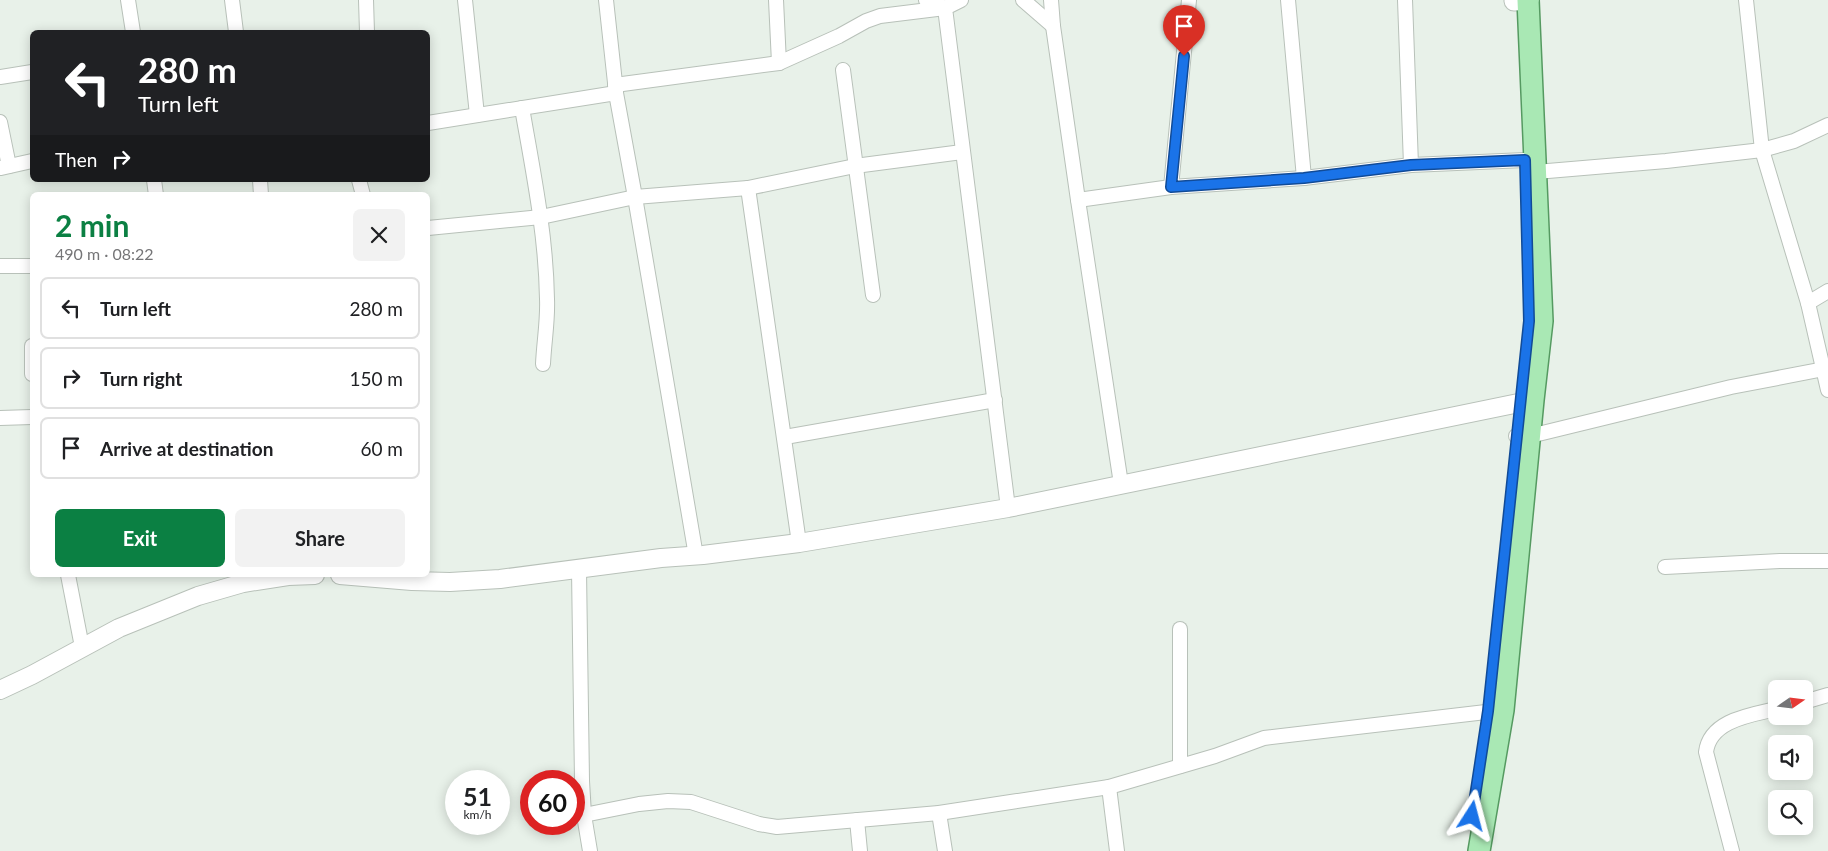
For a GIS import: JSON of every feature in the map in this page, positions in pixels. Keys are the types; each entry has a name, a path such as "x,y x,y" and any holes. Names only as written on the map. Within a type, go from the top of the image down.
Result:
{"main road":[{"path":"1479,851 1496,710 1526,401 1531,166 1528,0 1514,0 1531,166"},
{"path":"1467,851 1496,710"}],"street":[{"path":"128,0 133,30"},
{"path":"232,0 236,30"},
{"path":"366,0 367,30"},
{"path":"466,0 477,115"},
{"path":"606,0 616,89 696,556"},
{"path":"776,0 779,63"},
{"path":"926,0 945,8"},
{"path":"430,123 522,108 616,89 779,63 880,16 945,8 961,0"},
{"path":"1023,0 1053,26"},
{"path":"1051,0 1078,200 1121,484"},
{"path":"1171,187 1189,0"},
{"path":"1288,0 1304,178"},
{"path":"1405,0 1411,165"},
{"path":"1746,0 1762,150 1808,303 1828,390"},
{"path":"945,8 1008,508"},
{"path":"843,70 854,166 873,295"},
{"path":"0,77 30,72"},
{"path":"522,108 541,217 547,300 543,364"},
{"path":"0,122 4,167 30,161"},
{"path":"1078,200 1171,187 1304,178 1411,165 1531,166 1666,161 1762,150 1794,141 1828,126"},
{"path":"430,228 541,217 635,197 748,188 854,166 962,152"},
{"path":"748,188 799,543"},
{"path":"0,266 30,266"},
{"path":"1808,303 1828,291"},
{"path":"1523,436 1731,387 1824,369"},
{"path":"785,437 994,400"},
{"path":"364,577 450,582 500,579 799,543 1008,508 1526,401"},
{"path":"0,418 30,417"},
{"path":"1665,567 1780,561 1828,561"},
{"path":"579,570 582,770"},
{"path":"68,577 82,647"},
{"path":"0,690 120,628 198,596 243,583 282,577"},
{"path":"1180,629 1180,766"},
{"path":"1813,699 1828,695"},
{"path":"585,815 639,804 668,801 691,802 759,824 777,827 940,813 1109,787 1264,738 1496,710"},
{"path":"1732,851 1706,752 1707,744 1710,737 1723,726 1745,717 1768,711"},
{"path":"1109,787 1117,851"},
{"path":"940,813 945,851"},
{"path":"857,820 860,851"},
{"path":"585,821 590,851"}],"route":[{"path":"1184,56 1171,187 1304,178 1411,165 1525,160 1529,321 1488,711 1472,816"}]}
